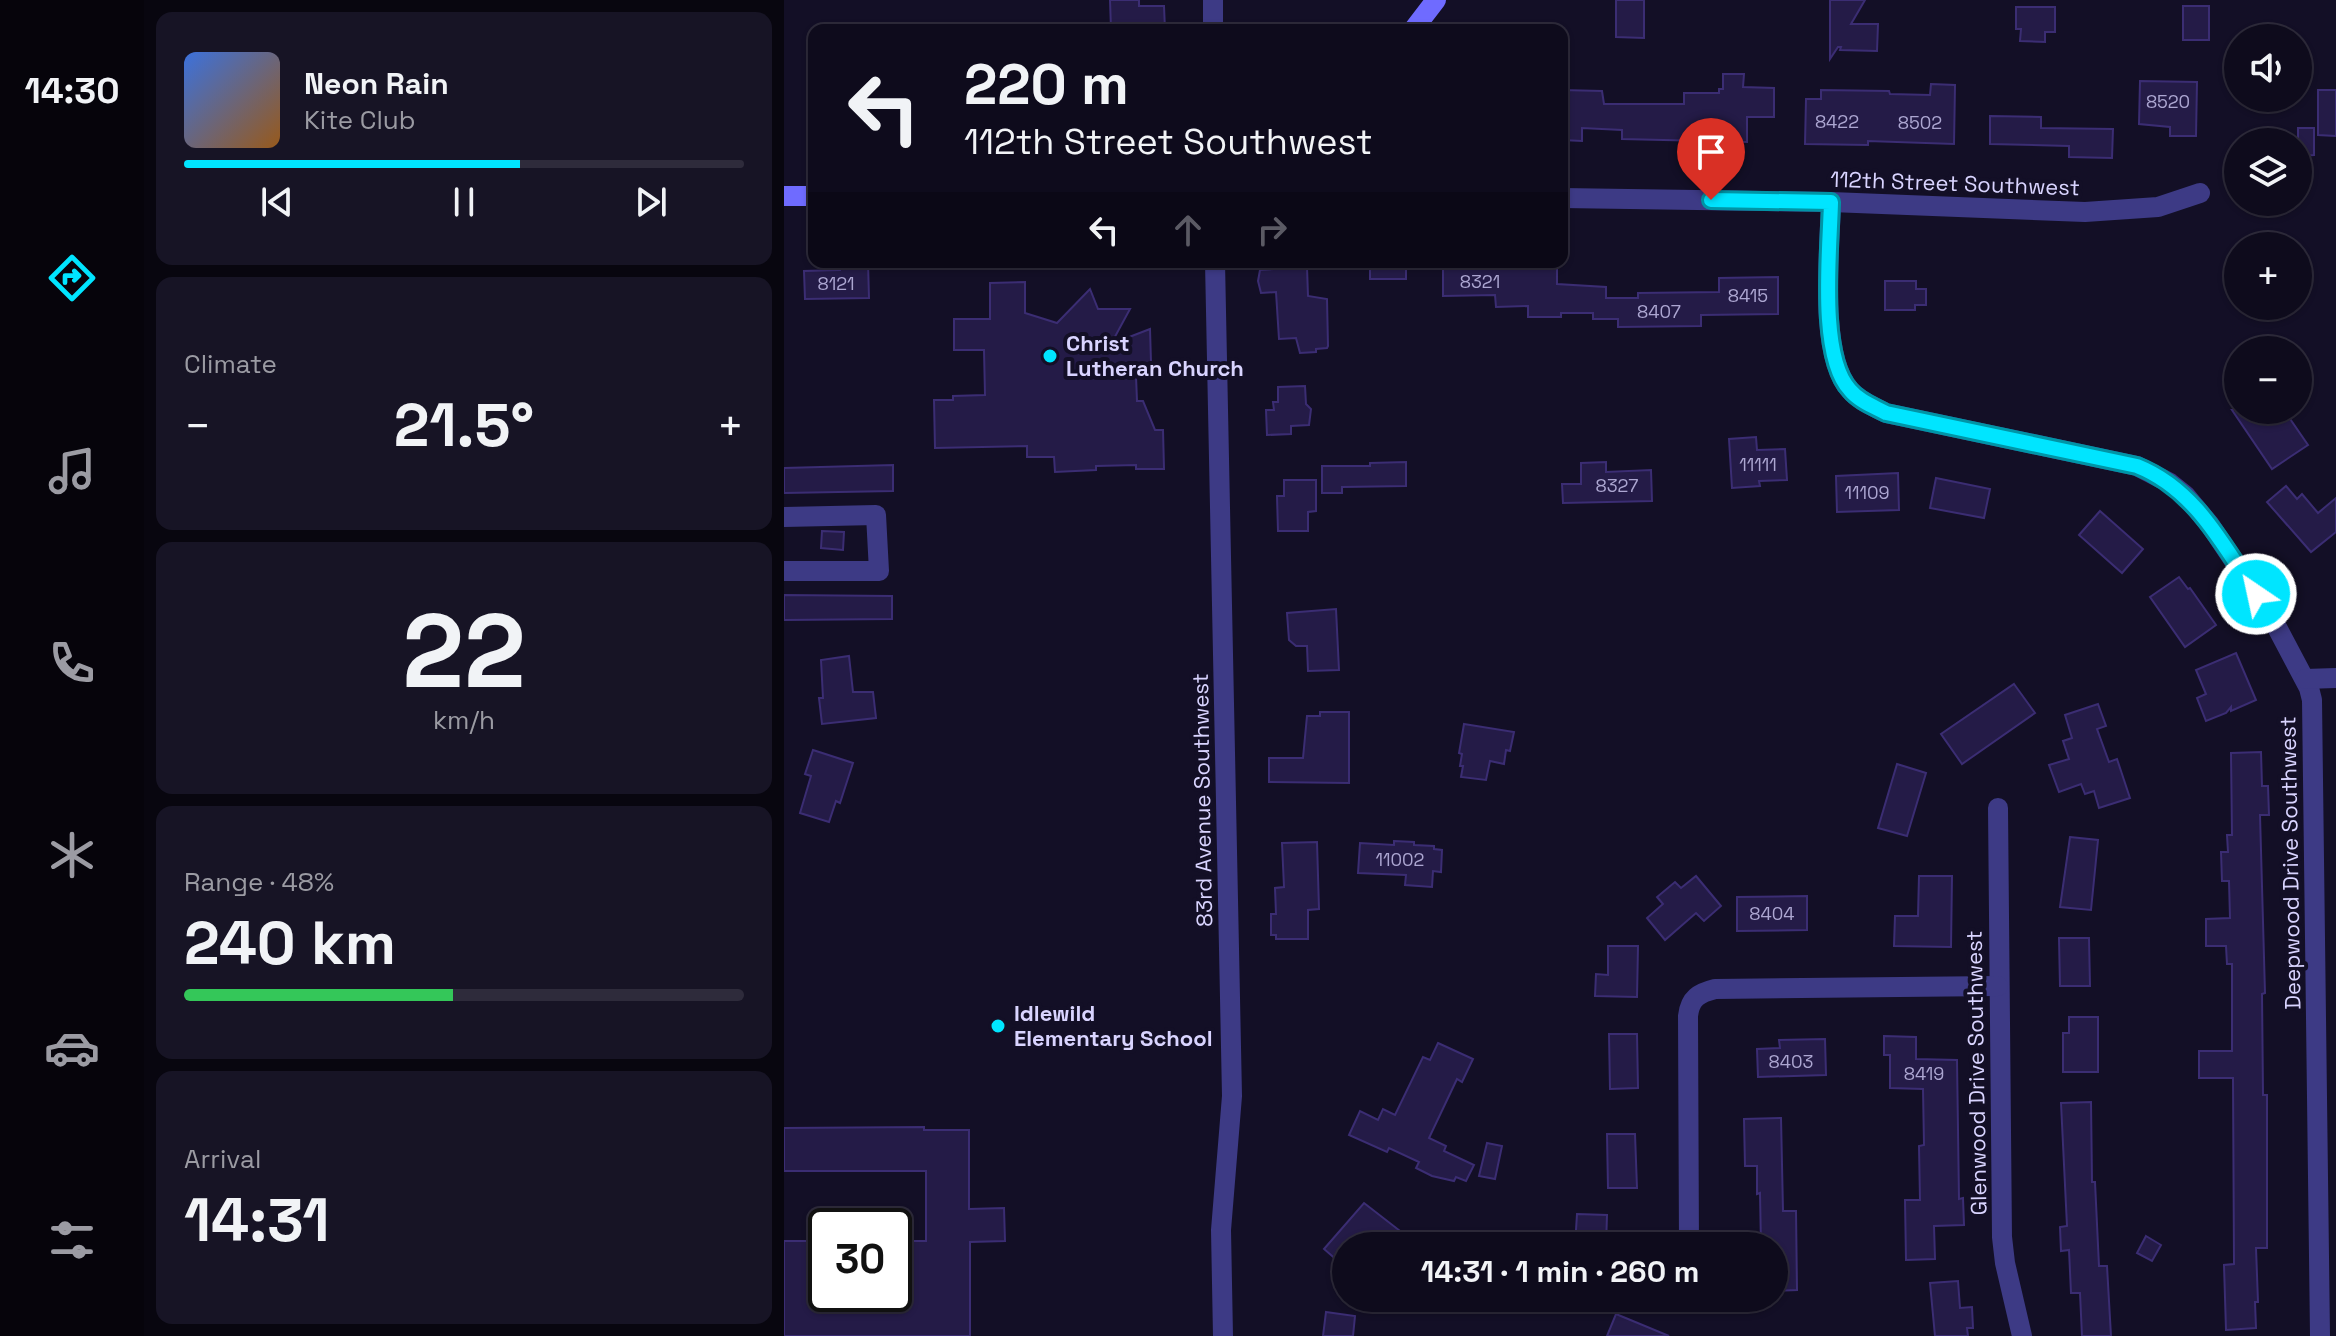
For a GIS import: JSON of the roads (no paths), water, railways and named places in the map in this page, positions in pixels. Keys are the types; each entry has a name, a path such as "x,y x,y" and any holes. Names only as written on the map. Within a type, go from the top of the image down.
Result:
{"street":[{"path":"1213,0 1213,24"},
{"path":"1418,24 1436,0"},
{"name":"112th Street Southwest","path":"1568,198 1831,202 2085,212 2158,207 2200,193"},
{"path":"784,196 808,196"},
{"name":"Deepwood Drive Southwest","path":"1831,202 1829,325 1833,355 1849,390 1886,413 2137,466 2170,483 2185,495 2210,525 2272,618 2305,679 2312,700 2320,1336"},
{"name":"83rd Avenue Southwest","path":"1215,268 1232,1096 1221,1230 1223,1336"},
{"path":"784,517 876,515 879,571 784,571"},
{"path":"2305,679 2336,678"},
{"name":"Glenwood Drive Southwest","path":"1998,808 2002,1237 2022,1336"},
{"path":"1689,1232 1688,1016 1692,1000 1702,992 1715,989 1998,986"}],"place":[{"name":"Christ Lutheran Church","path":"1050,356"},
{"name":"Idlewild Elementary School","path":"998,1026"}]}
